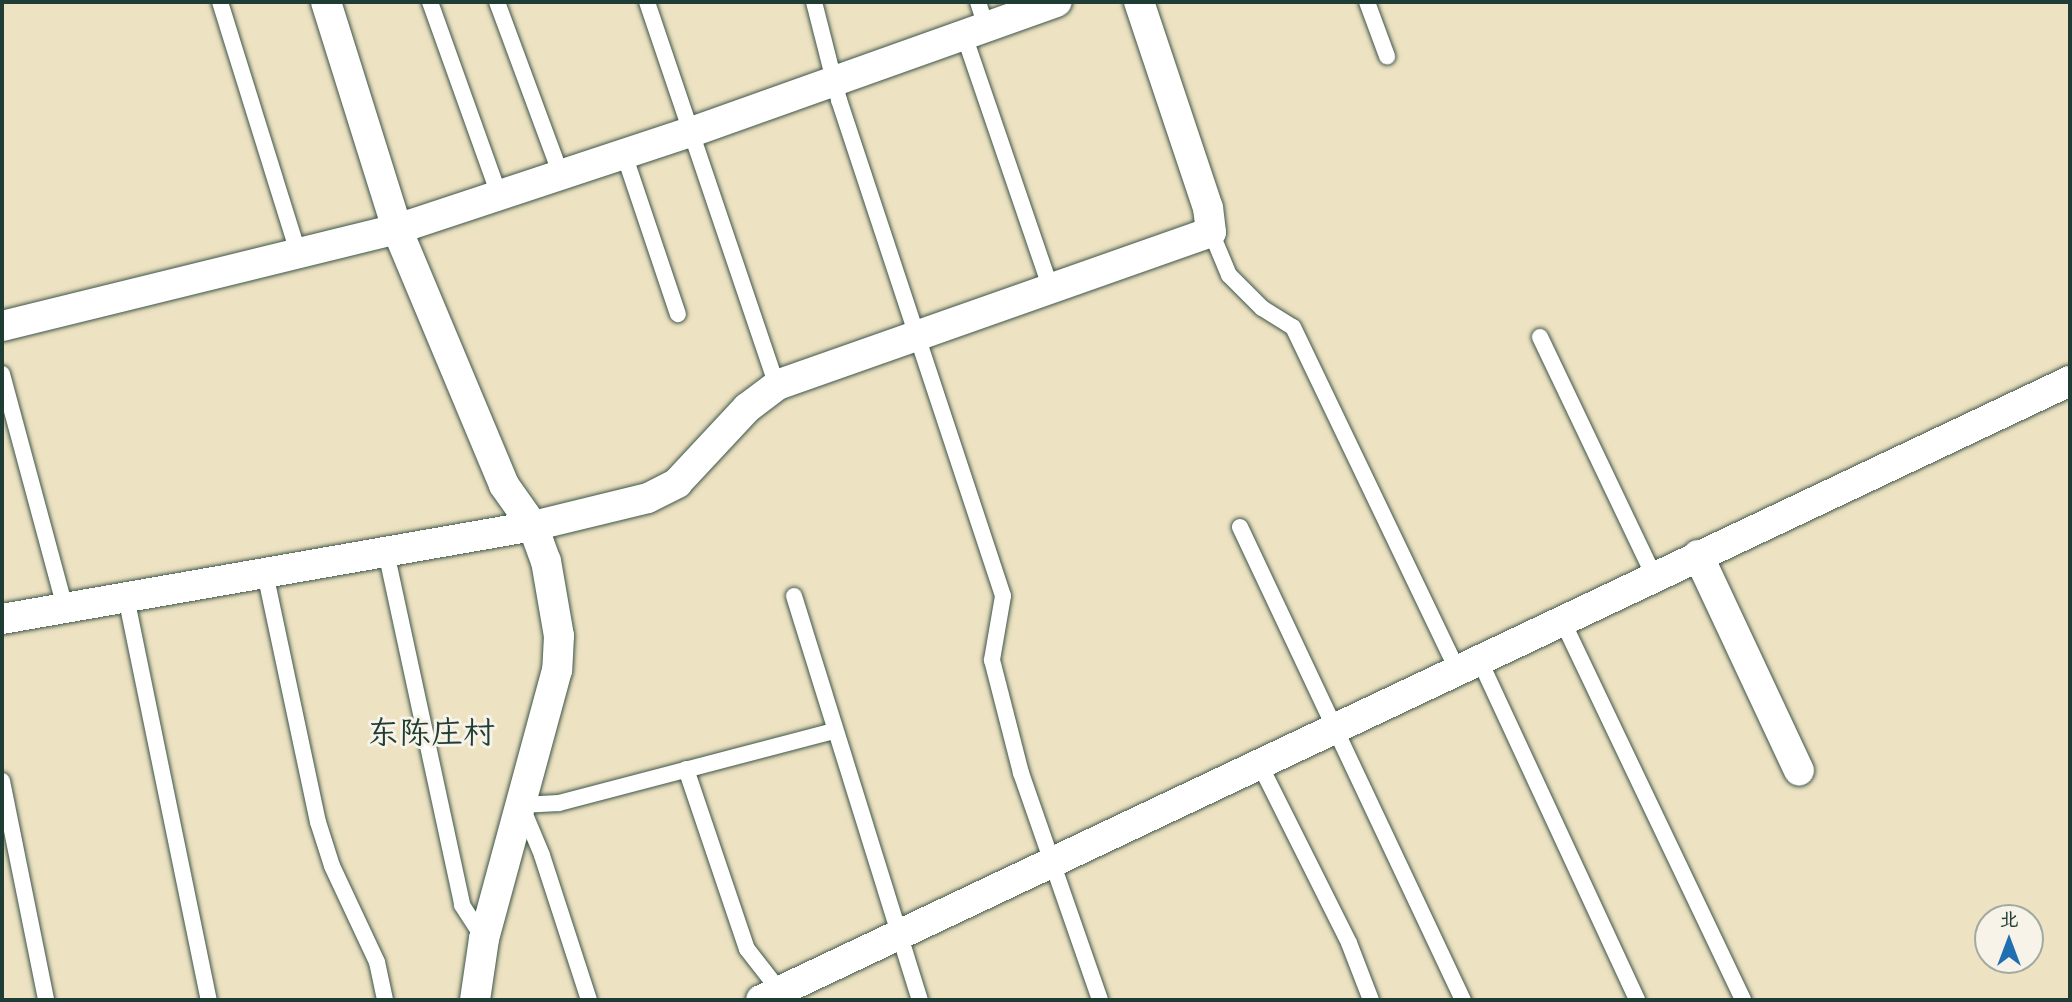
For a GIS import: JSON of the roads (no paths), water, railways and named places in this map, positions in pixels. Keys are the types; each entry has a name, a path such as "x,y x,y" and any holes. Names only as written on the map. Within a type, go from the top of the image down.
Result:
{"street":[{"path":"326,2 397,229 504,485 533,526 546,561 559,636 557,670 484,939 475,1000"},
{"path":"2,326 397,229 694,131 836,80 976,21 1057,2"},
{"path":"2,619 533,526 648,498 677,483 747,408 777,385 915,334 1212,232 1208,208 1139,2"},
{"path":"776,997 1334,727 2070,380"},
{"path":"1698,555 1799,771"}],"lane":[{"path":"220,2 298,253"},
{"path":"430,2 499,195"},
{"path":"497,2 561,175"},
{"path":"647,2 694,131 777,385"},
{"path":"814,2 915,334 1003,596 992,660 1021,773 1100,1000"},
{"path":"1367,2 1387,56"},
{"path":"976,21 1051,289"},
{"path":"624,154 678,314"},
{"path":"1212,232 1229,275 1262,308 1293,327 1468,664 1637,1000"},
{"path":"1539,337 1654,576"},
{"path":"2,374 65,608"},
{"path":"1240,527 1463,1000"},
{"path":"386,552 462,905 484,939"},
{"path":"265,573 318,822 332,866 377,962 385,1000"},
{"path":"794,596 897,937 920,1000"},
{"path":"126,597 209,1000"},
{"path":"1562,620 1742,1000"},
{"path":"589,1000 542,855 521,805 559,803 834,731"},
{"path":"1259,763 1349,943 1371,1000"},
{"path":"686,769 747,949 776,997"},
{"path":"2,781 46,1000"}],"district":[{"name":"东陈庄村","path":"431,733"}]}
